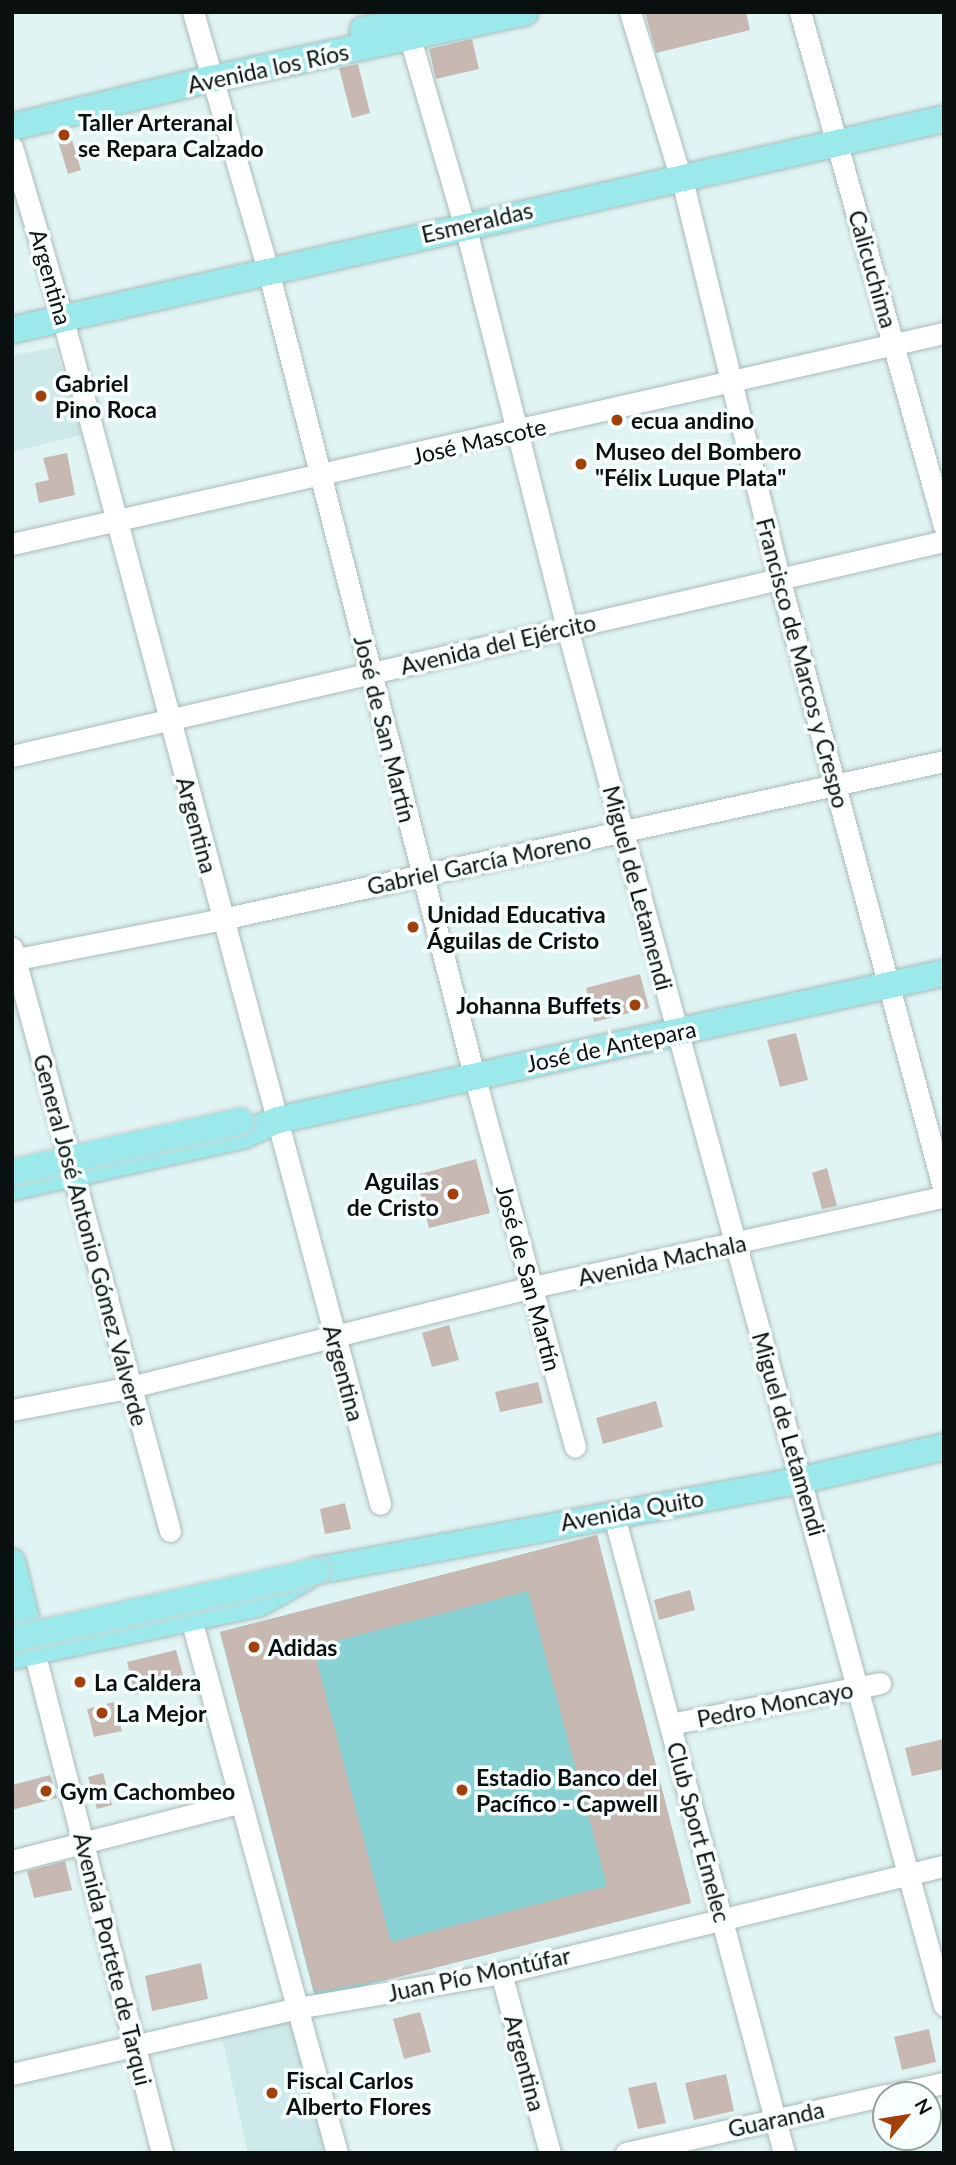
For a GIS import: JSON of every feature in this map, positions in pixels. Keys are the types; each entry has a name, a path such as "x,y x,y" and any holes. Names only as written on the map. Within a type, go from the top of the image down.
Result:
{"main road":[{"name":"Avenida los Ríos","path":"12,111 209,71 447,12"},
{"name":"Avenida los Ríos","path":"406,24 525,12"},
{"name":"Avenida los Ríos","path":"12,127 209,71"},
{"name":"Esmeraldas","path":"839,152 944,120"},
{"name":"Esmeraldas","path":"12,344 65,325 682,184 839,152 944,137"},
{"name":"Esmeraldas","path":"12,330 65,325"},
{"name":"José de Antepara","path":"12,1172 240,1121 278,1120 944,973"},
{"name":"José de Antepara","path":"12,1186 244,1135 278,1120"},
{"name":"Avenida Quito","path":"20,1649 318,1570 613,1512 802,1480 944,1447"},
{"name":"Avenida Portete de Tarqui","path":"12,1562 20,1649"},
{"name":"Avenida Quito","path":"20,1649 191,1619 258,1603 318,1570"}],"street":[{"name":"José de San Martín","path":"193,12 270,277 474,1076 575,1447"},
{"name":"Francisco de Marcos y Crespo","path":"630,12 682,184 734,383 780,581 891,985 944,1191"},
{"name":"Calicuchima","path":"800,12 944,526"},
{"name":"Miguel de Letamendi","path":"406,24 467,233 567,628 944,2005"},
{"name":"Argentina","path":"12,146 65,325 380,1504"},
{"name":"José Mascote","path":"12,544 734,383 894,342 944,333"},
{"name":"Avenida del Ejército","path":"12,756 168,717 780,581 944,541"},
{"name":"Gabriel García Moreno","path":"13,956 222,919 944,761"},
{"name":"General José Antonio Gómez Valverde","path":"13,956 170,1531"},
{"name":"Avenida Machala","path":"12,1410 131,1387 533,1287 735,1245 944,1197"},
{"name":"Club Sport Emelec","path":"613,1512 784,2153"},
{"path":"191,1619 337,2153"},
{"name":"Avenida Portete de Tarqui","path":"20,1649 83,1843 162,2153"},
{"name":"Pedro Moncayo","path":"670,1724 880,1683"},
{"path":"12,1861 241,1802"},
{"name":"Juan Pío Montúfar","path":"12,2074 297,2008 501,1973 722,1917 944,1866"},
{"name":"Argentina","path":"501,1973 550,2153"},
{"name":"Guaranda","path":"626,2153 872,2098"}],"shaded area":[{"name":"Gabriel Pino Roca","path":"55,347 82,435 12,452 12,356"},
{"name":"Estadio Banco del Pacífico - Capwell","path":"597,1535 691,1903 315,1998 220,1632"},
{"name":"Fiscal Carlos Alberto Flores","path":"290,2017 325,2153 248,2153 221,2034"}],"building":[{"path":"645,12 746,12 750,30 656,53"},
{"path":"472,39 479,69 436,79 429,49"},
{"path":"358,64 370,113 352,118 339,68"},
{"path":"69,130 81,170 68,174 56,134"},
{"path":"67,453 75,495 39,503 35,483 49,480 43,458"},
{"path":"640,974 649,1008 594,1022 586,988"},
{"path":"796,1033 808,1080 780,1087 767,1040"},
{"name":"Aguilas de Cristo","path":"476,1159 490,1213 429,1228 416,1175"},
{"path":"827,1168 837,1206 822,1209 812,1173"},
{"path":"449,1325 459,1360 432,1367 422,1333"},
{"path":"538,1382 543,1403 500,1412 495,1392"},
{"path":"656,1401 663,1427 603,1444 596,1418"},
{"path":"345,1503 351,1529 325,1534 320,1509"},
{"path":"597,1535 691,1903 394,1978 314,1992 220,1632","holes":["528,1591 607,1886 391,1942 313,1647"]},
{"path":"690,1590 695,1610 659,1620 654,1600"},
{"path":"176,1650 185,1682 135,1695 127,1662"},
{"path":"114,1702 122,1731 94,1737 87,1709"},
{"path":"944,1739 944,1769 912,1776 905,1748"},
{"path":"103,1773 112,1805 97,1809 88,1777"},
{"path":"50,1775 57,1798 12,1810 12,1785"},
{"path":"65,1861 72,1890 34,1898 27,1871"},
{"path":"201,1963 208,1999 152,2011 145,1976"},
{"path":"420,2012 431,2052 404,2059 393,2019"},
{"path":"929,2029 936,2062 902,2070 894,2037"},
{"path":"726,2074 734,2111 694,2120 685,2083"},
{"path":"656,2082 666,2123 638,2129 628,2088"}],"place":[{"name":"Taller Arteranal se Repara Calzado","path":"64,135"},
{"name":"Gabriel Pino Roca","path":"41,396"},
{"name":"ecua andino","path":"617,420"},
{"name":"Museo del Bombero \"Félix Luque Plata\"","path":"581,464"},
{"name":"Unidad Educativa Águilas de Cristo","path":"413,927"},
{"name":"Johanna Buffets","path":"635,1005"},
{"name":"Aguilas de Cristo","path":"453,1194"},
{"name":"Adidas","path":"254,1647"},
{"name":"La Caldera","path":"80,1682"},
{"name":"La Mejor","path":"102,1713"},
{"name":"Estadio Banco del Pacífico - Capwell","path":"462,1790"},
{"name":"Gym Cachombeo","path":"46,1791"},
{"name":"Fiscal Carlos Alberto Flores","path":"272,2093"}]}
